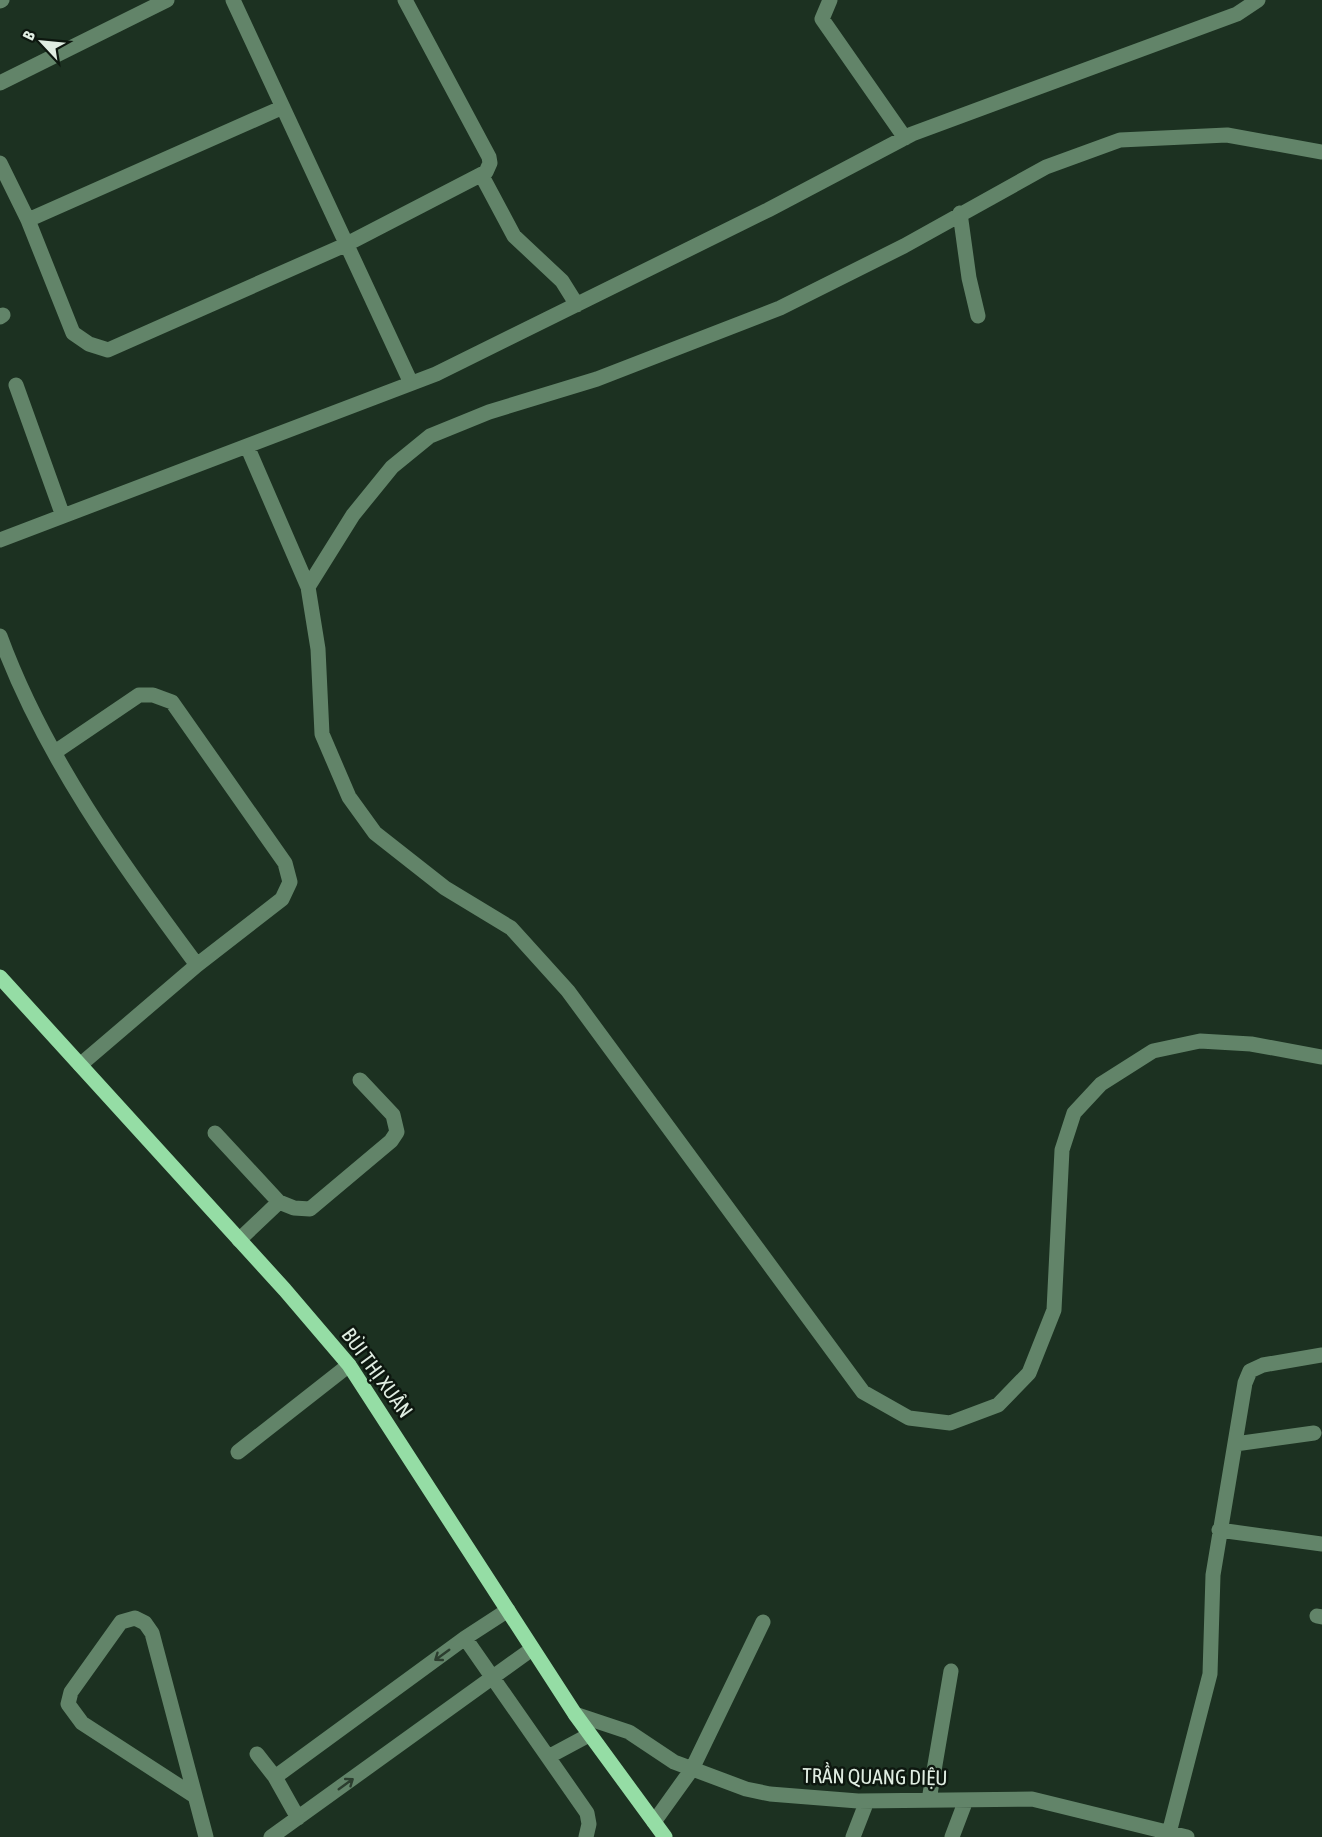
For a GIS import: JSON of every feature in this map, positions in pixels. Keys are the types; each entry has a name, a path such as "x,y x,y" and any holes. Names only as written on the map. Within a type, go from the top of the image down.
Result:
{"main road":[{"name":"BÙI THỊ XUÂN","path":"0,976 239,1239 349,1365 589,1735 665,1837"}],"street":[{"path":"0,82 167,0"},
{"path":"233,0 281,108 411,383"},
{"path":"0,163 28,220 73,333 89,344 108,350 345,245 482,176 489,167 489,157 405,0"},
{"path":"830,0 822,19 905,138"},
{"path":"0,540 436,374 768,210 905,138 1237,14 1258,0"},
{"path":"28,220 281,108"},
{"path":"308,587 353,515 392,466 430,436 489,412 597,379 780,308 904,246 1046,167 1120,140 1227,135 1322,152"},
{"path":"482,176 514,236 561,281 577,305"},
{"path":"960,213 964,250 978,316"},
{"path":"16,385 63,516"},
{"path":"247,446 308,587 318,650 322,734 348,797 375,833 445,888 511,928 568,991 842,1367 863,1392 909,1418 950,1423 998,1405 1029,1373 1054,1310 1062,1150 1074,1113 1101,1084 1153,1051 1200,1041 1251,1044 1322,1057"},
{"path":"0,636 16,680 121,863 196,964"},
{"path":"56,752 139,695 153,695 172,702 285,863 290,882 282,899 196,964 80,1065"},
{"path":"215,1133 279,1202 294,1208 310,1209 391,1141 397,1132 393,1115 360,1080"},
{"path":"239,1239 279,1202"},
{"path":"1169,1833 1210,1674 1213,1575 1245,1383 1250,1371 1263,1365 1322,1355"},
{"path":"238,1452 349,1365"},
{"path":"1235,1444 1314,1433"},
{"path":"1219,1530 1322,1544"},
{"path":"275,1777 465,1638 508,1610"},
{"path":"193,1795 82,1723 68,1704 71,1692 121,1622 135,1618 145,1623 152,1633 193,1795 206,1837"},
{"path":"654,1822 692,1769 763,1622"},
{"path":"465,1638 587,1813 589,1824 586,1837"},
{"path":"270,1837 532,1648"},
{"path":"929,1800 951,1671"},
{"name":"TRẦN QUANG DIỆU","path":"575,1714 629,1732 674,1762 746,1789 771,1794 867,1801 1032,1799 1186,1837"},
{"path":"548,1757 589,1735"},
{"path":"257,1754 275,1777 298,1818"},
{"path":"952,1837 966,1800"},
{"path":"853,1837 867,1801"}]}
